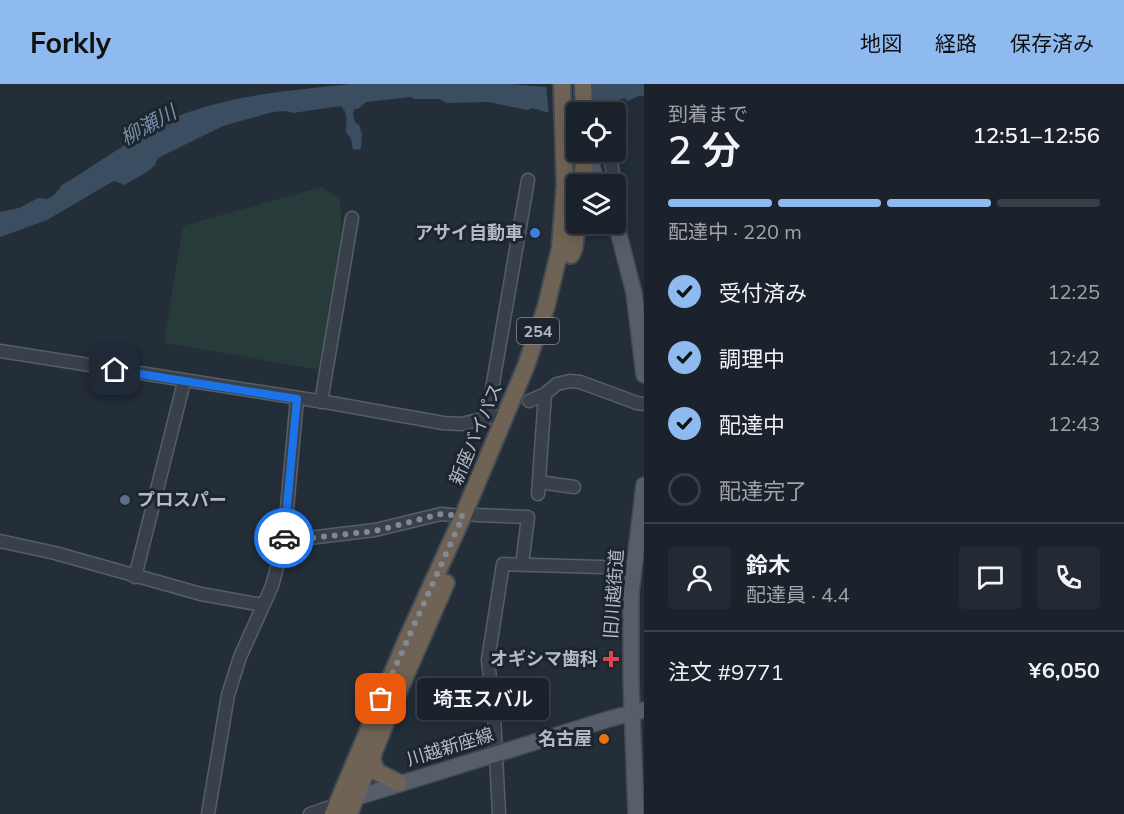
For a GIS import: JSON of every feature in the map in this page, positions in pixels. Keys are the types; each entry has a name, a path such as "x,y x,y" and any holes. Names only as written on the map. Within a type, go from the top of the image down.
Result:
{"highway":[{"name":"新座バイパス","path":"339,811 407,639 469,515 536,368 559,301 570,255 574,172 565,136 560,84"},
{"name":"新座バイパス","path":"339,811 355,797 469,515 526,366 551,292 562,222 568,84"},
{"path":"583,84 584,102"},
{"name":"254","path":"570,255 574,248 576,234"},
{"path":"374,750 372,760 377,772 399,783"}],"main road":[{"path":"619,234 642,328 644,375"},
{"name":"旧川越街道","path":"636,814 640,777 638,711 630,645 644,485"},
{"name":"川越新座線","path":"355,797 638,711"}],"street":[{"path":"0,351 443,423 462,424 491,417 528,180"},
{"path":"321,402 352,218"},
{"path":"135,577 184,381"},
{"path":"530,400 545,394 557,384 570,381 580,382 644,404"},
{"path":"545,394 538,488 574,487"},
{"path":"208,814 228,695 240,657 273,586 284,541 297,399"},
{"path":"284,541 375,531 441,514 528,517 522,565"},
{"path":"0,541 55,553 201,594 263,605"},
{"path":"499,814 494,716 488,660 503,564 638,559"},
{"path":"309,814 339,811"}],"green space":[{"path":"321,187 340,199 341,242 321,370 164,343 183,226"}],"water":[{"path":"350,84 510,84 545,87 577,84 644,84 644,96 627,101 625,98 611,102 566,102 566,110 546,112 488,102 447,103 439,99 413,99 412,97 366,102 355,109 353,114 362,134 361,149 353,150 351,139 346,132 346,115 341,106 293,113 273,112 223,126 158,158 155,165 147,172 124,185 112,182 47,220 0,237 0,212 19,208 38,198 47,199 54,195 62,185 153,128 186,113 226,101"}],"pier":[{"path":"546,84 592,84 593,102 566,102 566,113 549,115"}],"way so far":[{"path":"284,538 284,541 375,531 441,514 463,516 381,699"}],"place":[{"name":"アサイ自動車","path":"535,233"},
{"name":"プロスパー","path":"125,500"},
{"name":"オギシマ歯科","path":"611,659"},
{"name":"埼玉スバル","path":"381,699"},
{"name":"名古屋","path":"604,739"}],"route":[{"path":"115,370 297,399 284,538"}],"water label":[{"name":"柳瀬川","path":"148,125"}]}
